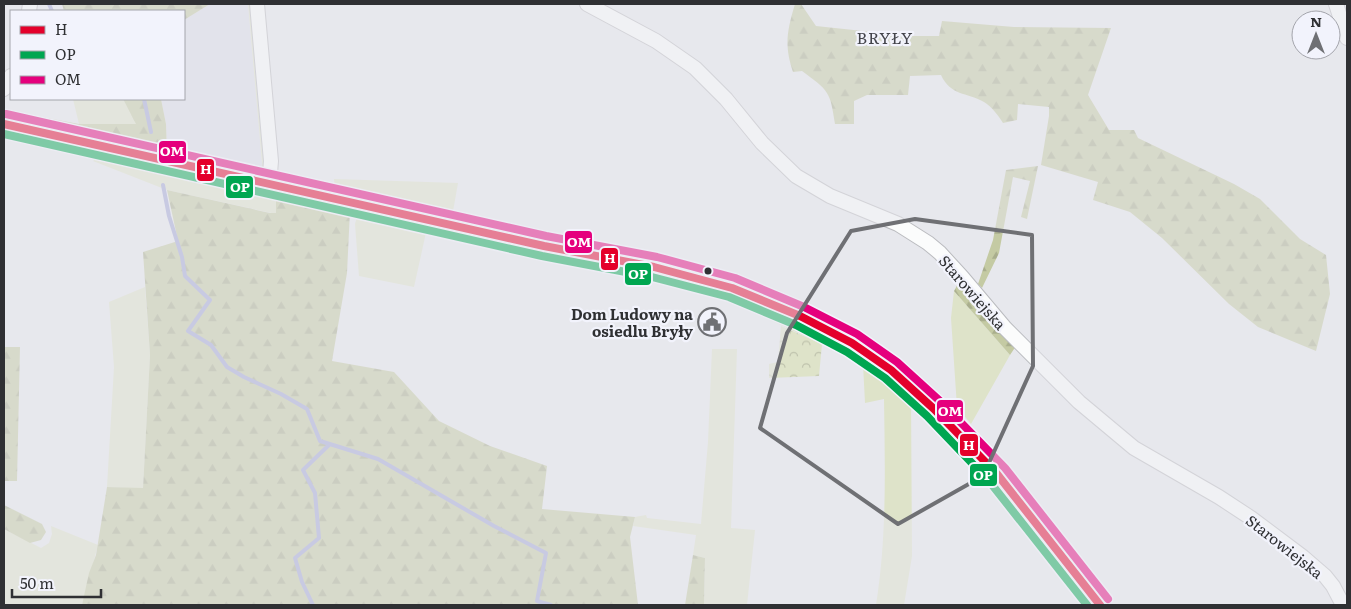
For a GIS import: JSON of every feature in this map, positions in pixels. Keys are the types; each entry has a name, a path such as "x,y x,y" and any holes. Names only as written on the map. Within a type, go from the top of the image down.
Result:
{"street":[{"path":"258,4 271,161 269,185"},
{"name":"Starowiejska","path":"587,4 656,41 695,68 726,99 762,143 796,176 843,202 898,224 928,243 962,276 1005,328 1079,402 1134,448 1219,497 1251,518 1303,557 1325,576 1333,586 1342,605"},
{"path":"1336,4 1347,38"},
{"path":"4,89 10,78"},
{"path":"4,124 544,246 654,268 732,288 800,316 852,343 891,370 934,409 997,474 1100,605"}],"highlighted area":[{"path":"915,219 1032,235 1033,366 983,476 898,524 760,428 787,333 851,231"}],"shaded area":[{"path":"210,4 248,4 263,174 167,154 166,124 161,100 185,100 185,19"}],"green space":[{"path":"62,4 210,4 185,19 185,10 64,10"},
{"path":"248,4 253,4 266,163 263,174"},
{"path":"795,4 801,4 816,26 910,36 939,36 942,21 1014,27 1111,28 1088,95 1109,130 1134,130 1138,138 1234,184 1260,199 1300,239 1326,255 1330,294 1316,351 1258,327 1229,304 1162,238 1130,212 1093,200 1098,182 1041,165 1049,107 1018,104 1017,120 1003,123 995,111 987,104 949,87 941,75 910,76 908,95 867,95 854,101 854,124 835,124 832,105 823,88 802,71 793,72 788,54 788,38"},
{"path":"73,100 124,100 137,124 79,124"},
{"path":"124,100 161,100 166,124 167,154 4,119 4,110 79,124 136,124"},
{"path":"99,156 276,194 276,214 167,190 93,161"},
{"path":"1038,166 1027,219 1021,217 1030,181 1013,177 999,253 982,288 978,284 993,240 1006,170"},
{"path":"334,179 458,183 452,217 335,191"},
{"path":"167,190 270,213 276,213 276,194 350,211 347,273 332,361 394,372 439,421 490,446 547,466 542,509 635,517 630,537 638,605 82,605 89,573 96,555 107,487 143,488 150,355 143,252 178,241"},
{"path":"358,213 427,228 414,287 359,276 355,224"},
{"path":"960,280 1016,346 1010,355 954,291"},
{"path":"145,287 150,355 143,489 107,487 114,367 109,302"},
{"path":"954,291 1010,355 971,424 957,407 951,318"},
{"path":"775,312 823,335 822,344 770,320 770,316"},
{"path":"781,326 822,344 819,376 769,378 769,364 778,362"},
{"path":"4,347 20,347 17,481 4,481"},
{"path":"712,349 737,349 731,528 755,530 747,605 704,605 705,558 693,555 696,535 633,526 635,517 646,515 647,518 701,524 708,442"},
{"path":"864,360 911,398 912,556 904,605 876,605 884,528 884,399 865,403"},
{"path":"4,505 42,524 46,532 41,540 30,543 4,529"},
{"path":"51,526 98,545 82,605 4,605 4,529 41,548 49,543 52,534"},
{"path":"693,555 705,558 704,605 685,605"}],"waterway":[{"path":"49,4 52,10"},
{"path":"144,100 151,132"},
{"path":"163,185 169,216 182,257 185,276 210,300 188,331 211,345 227,367 307,409 320,441 378,459 494,526 546,553 537,601 551,605"},
{"path":"313,605 302,582 295,558 319,538 315,493 303,470 330,444"}],"transit line":[{"name":"OM","path":"6,114 546,236 657,257 735,278 804,307 857,334 897,362 941,402 1005,468 1108,599"},
{"name":"H","path":"4,124 544,246 654,267 732,288 800,316 852,343 891,370 934,409 997,474 1100,605"},
{"name":"OP","path":"4,134 542,256 652,277 729,297 796,325 847,352 885,378 927,416 989,481 1087,605"}],"place":[{"name":"Dom Ludowy na osiedlu Bryły","path":"712,322"}],"district":[{"name":"BRYŁY","path":"885,37"}]}
